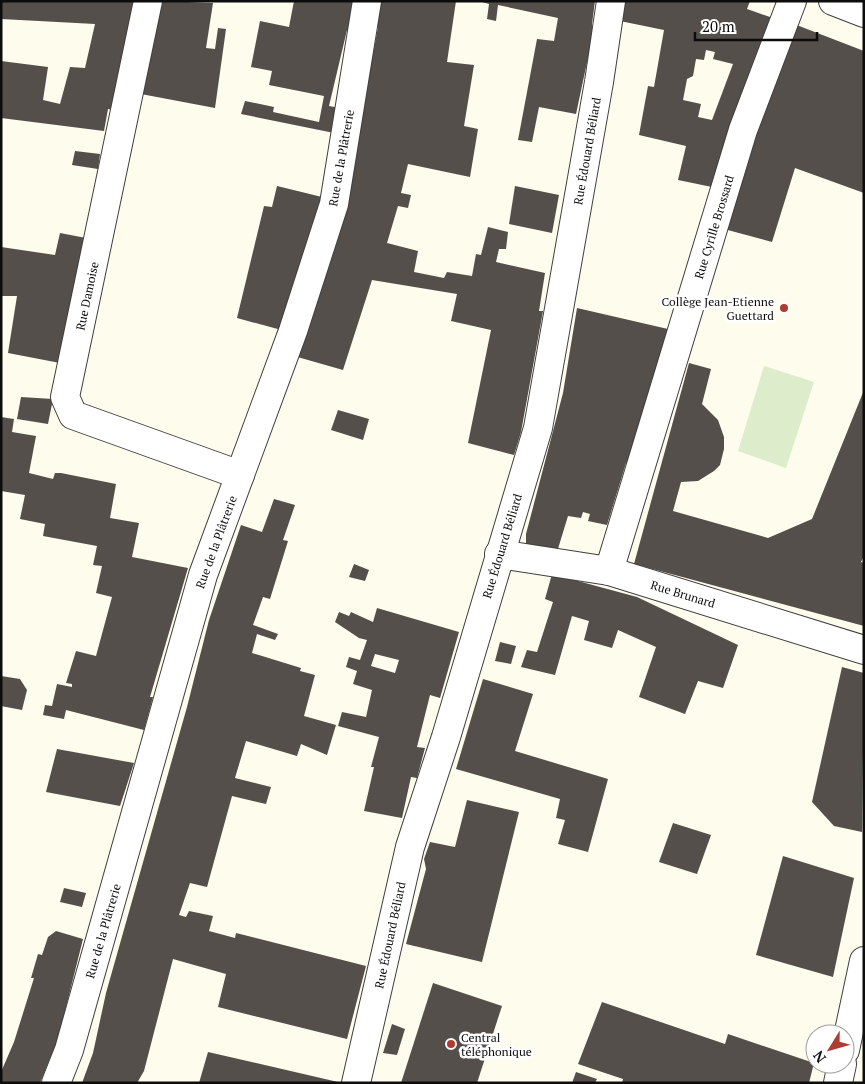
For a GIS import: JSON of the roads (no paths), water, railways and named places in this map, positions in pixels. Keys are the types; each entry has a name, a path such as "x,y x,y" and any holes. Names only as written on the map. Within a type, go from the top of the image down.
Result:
{"street":[{"name":"Rue Damoise","path":"148,1 65,397 73,415 240,475"},
{"name":"Rue de la Plâtrerie","path":"56,1083 72,1041 203,575 293,331 334,204 368,1"},
{"name":"Rue Édouard Béliard","path":"356,1083 410,847 446,737 538,428 599,82 611,1"},
{"name":"Rue Cyrille Brossard","path":"609,571 743,130 792,1"},
{"path":"833,1 864,13"},
{"name":"Rue Brunard","path":"499,554 609,571 864,650"},
{"path":"851,1024 864,961"}],"place":[{"name":"Collège Jean-Etienne Guettard","path":"784,308"},
{"name":"Central téléphonique","path":"451,1044"}]}
